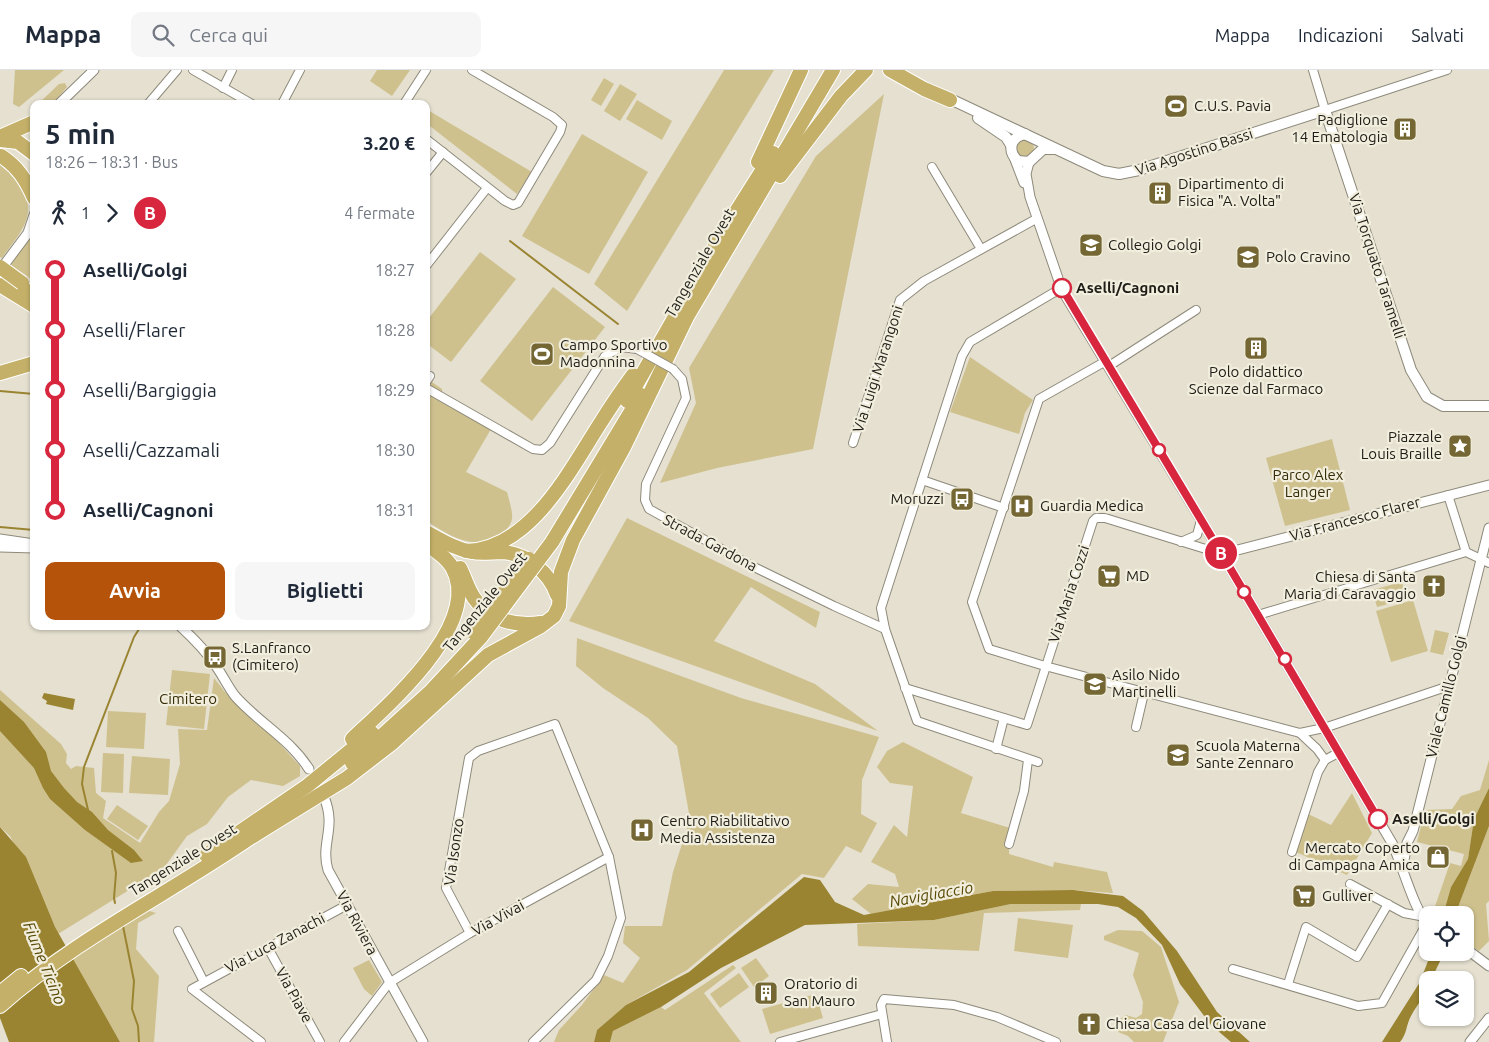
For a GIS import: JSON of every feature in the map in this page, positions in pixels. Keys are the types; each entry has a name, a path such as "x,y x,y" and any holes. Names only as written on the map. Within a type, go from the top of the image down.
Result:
{"highway":[{"path":"722,234 801,70"},
{"name":"Tangenziale Ovest","path":"683,315 722,234 821,70"},
{"name":"Tangenziale Ovest","path":"0,993 51,953 114,918 253,830 356,760 430,692 477,634 548,540 683,315 717,267 832,70"},
{"path":"717,267 813,131 866,70"},
{"path":"890,70 954,101"},
{"path":"0,138 30,124"},
{"path":"0,138 18,142 30,152"},
{"path":"1,156 20,158 30,156"},
{"path":"1,156 13,164 26,179 30,188"},
{"path":"1,268 30,301"},
{"path":"0,284 30,292"},
{"path":"466,551 486,549 509,538 530,520 557,491 602,420 683,315"},
{"path":"253,830 347,778 391,744 488,655 551,619 557,610 560,575 573,540 624,447 683,315"},
{"path":"3,370 30,363"},
{"path":"430,539 466,551 502,552 521,557 546,576 559,601"},
{"path":"430,541 461,569 473,597 491,614 504,620 521,624 541,623 551,619"},
{"path":"253,830 365,727 416,674 446,634 458,606 458,584 451,564 430,542"},
{"name":"Tangenziale Ovest","path":"0,1006 51,964 114,918"}],"main road":[{"path":"904,70 954,101 1006,137 1011,145 1014,157 1023,163 1029,162 1037,156 1039,151 1037,140 954,101"},
{"name":"Via Agostino Bassi","path":"1037,140 1103,171 1128,173 1325,110"},
{"name":"Via Torquato Taramelli","path":"1325,110 1411,370 1427,397 1443,406 1471,408 1489,406"},
{"path":"1011,145 1016,137 1025,134"},
{"path":"1039,151 1047,148 1058,149"}],"street":[{"path":"63,100 94,70"},
{"path":"151,100 177,70"},
{"path":"193,70 245,100"},
{"path":"223,88 232,70"},
{"path":"284,100 300,70"},
{"path":"407,100 426,70"},
{"path":"430,142 505,202 513,205 518,203 560,132 562,126 553,117 472,70"},
{"name":"Via Torquato Taramelli","path":"1313,70 1325,110"},
{"path":"1325,110 1447,70"},
{"path":"430,168 442,152"},
{"path":"1014,157 1030,197"},
{"path":"1029,162 1026,174 1030,197 1062,290 1222,554 1392,843 1403,866 1419,913"},
{"path":"932,167 981,249"},
{"path":"430,261 487,188"},
{"name":"Via Luigi Marangoni","path":"853,443 900,300 918,286 1036,219"},
{"path":"1,268 28,233 30,227"},
{"path":"1038,762 917,721 885,629 881,608 962,356 970,342 1053,293 1062,290"},
{"path":"1196,310 1108,364 1039,399 972,602 989,649 1144,693 1300,733 1324,728 1449,686"},
{"name":"Strada Gardona","path":"430,390 533,449 542,450 550,443 607,354 624,347 637,349 673,369 682,379 686,398 646,484 645,500 650,509 752,566 885,629"},
{"path":"922,480 1004,508"},
{"name":"Via Francesco Flarer","path":"1222,554 1489,485"},
{"path":"1448,495 1466,552"},
{"name":"Via Maria Cozzi","path":"1004,718 1027,725 1093,521 1096,518 1105,518 1181,542"},
{"path":"1181,542 1197,535 1201,520"},
{"name":"Viale Camillo Golgi","path":"1403,866 1407,843 1413,831 1449,686 1485,562 1489,528"},
{"path":"0,539 30,543"},
{"path":"1181,542 1222,554"},
{"path":"0,547 30,548"},
{"path":"1258,615 1466,552 1485,562"},
{"path":"184,630 201,646 235,695 256,716 284,738 299,753 309,769"},
{"path":"905,688 1004,718 996,749"},
{"path":"1136,727 1144,693"},
{"name":"Via Isonzo","path":"470,933 446,888 469,758 478,751 555,724 608,856"},
{"path":"1300,733 1317,749 1325,760"},
{"path":"1292,852 1318,772 1325,760 1338,753"},
{"path":"1009,844 1024,792 1028,760"},
{"name":"Via Riviera","path":"324,797 330,817 325,859 328,870 424,1042"},
{"path":"534,1042 588,989 603,968 617,934 621,918 608,856"},
{"name":"Via Vivai","path":"389,982 470,933 608,856"},
{"path":"1350,884 1404,913 1419,916"},
{"path":"1288,984 1306,927 1357,957 1388,904"},
{"name":"Via Luca Zanachi","path":"261,1042 192,989 347,905"},
{"path":"178,931 204,982"},
{"path":"1233,969 1358,1006 1382,1004 1419,938"},
{"name":"Via Piave","path":"268,948 320,1042"},
{"path":"1474,955 1489,966"},
{"path":"344,1042 389,982"},
{"path":"886,1042 882,1014 884,999 954,1005 997,1017 1056,1042"},
{"path":"780,1042 882,1014"},
{"path":"1470,1042 1489,1018"}],"green space":[{"path":"15,70 64,70 19,107 13,104"},
{"path":"377,70 410,70 392,96 370,81"},
{"path":"724,70 774,70 627,311 594,284"},
{"path":"604,78 614,84 601,106 591,100"},
{"path":"65,83 67,87 56,100 42,100 59,84"},
{"path":"620,84 637,94 620,121 604,111"},
{"path":"884,94 813,449 717,468 660,483 696,403 689,368 816,156"},
{"path":"637,100 672,121 662,140 626,119"},
{"path":"430,111 532,172 517,194 430,126"},
{"path":"582,134 648,172 589,274 522,236"},
{"path":"1025,140 1031,143 1034,149 1031,155 1025,158 1019,155 1016,149 1019,143"},
{"path":"0,159 11,167 18,177 28,207 25,224 21,232 2,258 0,257"},
{"path":"30,236 30,278 11,265"},
{"path":"480,252 516,279 451,362 430,346 430,317"},
{"name":"Campo Sportivo Madonnina","path":"553,287 605,327 532,421 480,381"},
{"path":"970,357 1033,400 1025,413 1019,434 950,412"},
{"path":"430,381 442,389 444,402 491,429 466,472 507,492 512,516 510,525 506,529 488,540 469,542 430,523"},
{"name":"Parco Alex Langer","path":"1332,439 1350,510 1285,526 1266,458"},
{"path":"627,518 820,612 816,628 751,587 714,641 815,684 878,731 569,621"},
{"path":"1402,582 1406,599 1377,607 1372,590"},
{"path":"1413,600 1428,651 1391,662 1376,611"},
{"path":"1435,630 1449,633 1443,655 1430,652"},
{"path":"577,638 741,698 879,737 862,780 861,814 877,823 861,853 846,846 824,878 802,874 687,970 626,1005 597,1030 594,1042 554,1042 559,1030 582,1005 604,975 623,983 640,958 623,943 625,926 662,926 673,872 690,819 677,746 648,718 603,688 576,666"},
{"name":"Cimitero","path":"172,670 210,674 204,729 166,725"},
{"path":"214,678 225,692 278,742 300,766 300,776 283,786 251,780 228,797 207,824 187,836 163,869 58,934 10,836 0,827 0,690 61,744 67,754 66,763 71,769 76,766 94,768 96,793 106,801 103,818 140,843 159,812 169,801 180,764 178,729 207,730"},
{"path":"108,711 146,713 144,749 106,747"},
{"path":"903,742 973,777 961,813 1010,828 1009,854 1053,867 1054,862 1107,872 1113,893 1073,890 993,891 871,914 852,899 868,884 899,887 895,874 871,862 894,825 907,837 913,786 890,783 877,767 887,751"},
{"path":"103,753 124,754 123,793 101,792"},
{"path":"132,756 170,759 168,795 129,793"},
{"path":"1489,760 1489,788 1474,819 1468,859 1451,887 1446,906 1435,906 1450,863 1461,866 1464,854 1417,842 1425,810 1452,809 1461,796 1480,790"},
{"path":"1352,793 1372,833 1347,875 1296,852 1306,813 1331,825"},
{"path":"117,805 148,826 138,840 107,819"},
{"path":"1489,826 1489,901 1486,904 1489,941 1479,951 1474,947 1474,906 1458,906"},
{"path":"1011,904 1081,904 1080,910 984,913 979,951 858,946 857,924 934,920"},
{"path":"146,910 156,913 138,923 136,949 159,976 154,1042 120,1042 71,958"},
{"path":"1018,918 1073,925 1068,958 1014,951"},
{"path":"1118,930 1142,931 1161,947 1179,1002 1163,1042 1134,1042 1128,1036 1118,1032 1120,1019 1126,1015 1136,1018 1142,1014 1143,1002 1133,975 1139,953 1104,940 1104,936"},
{"path":"756,958 769,976 754,987 741,968"},
{"path":"369,960 382,982 372,996 364,989 353,968"},
{"path":"733,965 736,968 704,993 741,1042 610,1042 613,1031 661,1007 665,1010"},
{"path":"739,973 749,987 720,1008 710,994"},
{"path":"816,994 823,1018 770,1034 762,1009"}],"water":[{"path":"44,693 75,699 73,710 46,704 47,701 42,698"},
{"path":"0,700 24,722 46,752 51,771 64,788 77,802 92,812 108,830 134,850 143,861 131,863 85,830 50,799 34,768 0,731"},
{"path":"1489,788 1489,826 1458,906 1446,906 1451,887 1468,859 1474,819"},
{"name":"Fiume Ticino","path":"0,827 26,857 55,927 120,1042 9,1042 0,1018"},
{"path":"804,877 820,880 835,902 864,915 993,891 1073,890 1123,896 1143,911 1177,951 1217,1012 1250,1042 1231,1042 1211,1025 1180,984 1162,945 1136,918 1118,907 1098,904 1011,904 934,920 805,925 721,968 661,1007 613,1031 610,1042 594,1042 597,1030 626,1005 689,972"},
{"path":"1428,961 1440,961 1435,971 1424,971"},
{"path":"1419,984 1419,1004 1411,1016 1402,1039 1400,1042 1382,1042"}],"waterway":[{"path":"510,241 618,324"},
{"path":"0,391 30,394"},
{"path":"0,527 30,530"},
{"path":"88,810 82,784 84,767 134,637 138,630"},
{"path":"112,851 116,873 115,903"},
{"path":"123,926 134,981 132,1009 138,1026 139,1042"}],"bus line":[{"name":"B","path":"1062,288 1305,693 1338,753 1378,819"}],"place":[{"name":"C.U.S. Pavia","path":"1176,106"},
{"name":"Padiglione 14 Ematologia","path":"1405,129"},
{"name":"Dipartimento di Fisica \"A. Volta\"","path":"1160,193"},
{"name":"Collegio Golgi","path":"1091,245"},
{"name":"Polo Cravino","path":"1248,257"},
{"name":"Aselli/Cagnoni","path":"1062,288"},
{"name":"Polo didattico Scienze dal Farmaco","path":"1256,348"},
{"name":"Campo Sportivo Madonnina","path":"542,354"},
{"name":"Piazzale Louis Braille","path":"1460,446"},
{"name":"Moruzzi","path":"962,499"},
{"name":"Guardia Medica","path":"1022,506"},
{"name":"MD","path":"1109,576"},
{"name":"Chiesa di Santa Maria di Caravaggio","path":"1434,586"},
{"name":"S.Lanfranco (Cimitero)","path":"215,657"},
{"name":"Asilo Nido Martinelli","path":"1095,684"},
{"name":"Scuola Materna Sante Zennaro","path":"1178,755"},
{"name":"Aselli/Golgi","path":"1378,819"},
{"name":"Centro Riabilitativo Media Assistenza","path":"642,830"},
{"name":"Mercato Coperto di Campagna Amica","path":"1438,857"},
{"name":"Gulliver","path":"1304,896"},
{"name":"Oratorio di San Mauro","path":"766,993"},
{"name":"Chiesa Casa del Giovane","path":"1089,1024"}],"water label":[{"name":"Navigliaccio","path":"931,894"}]}
